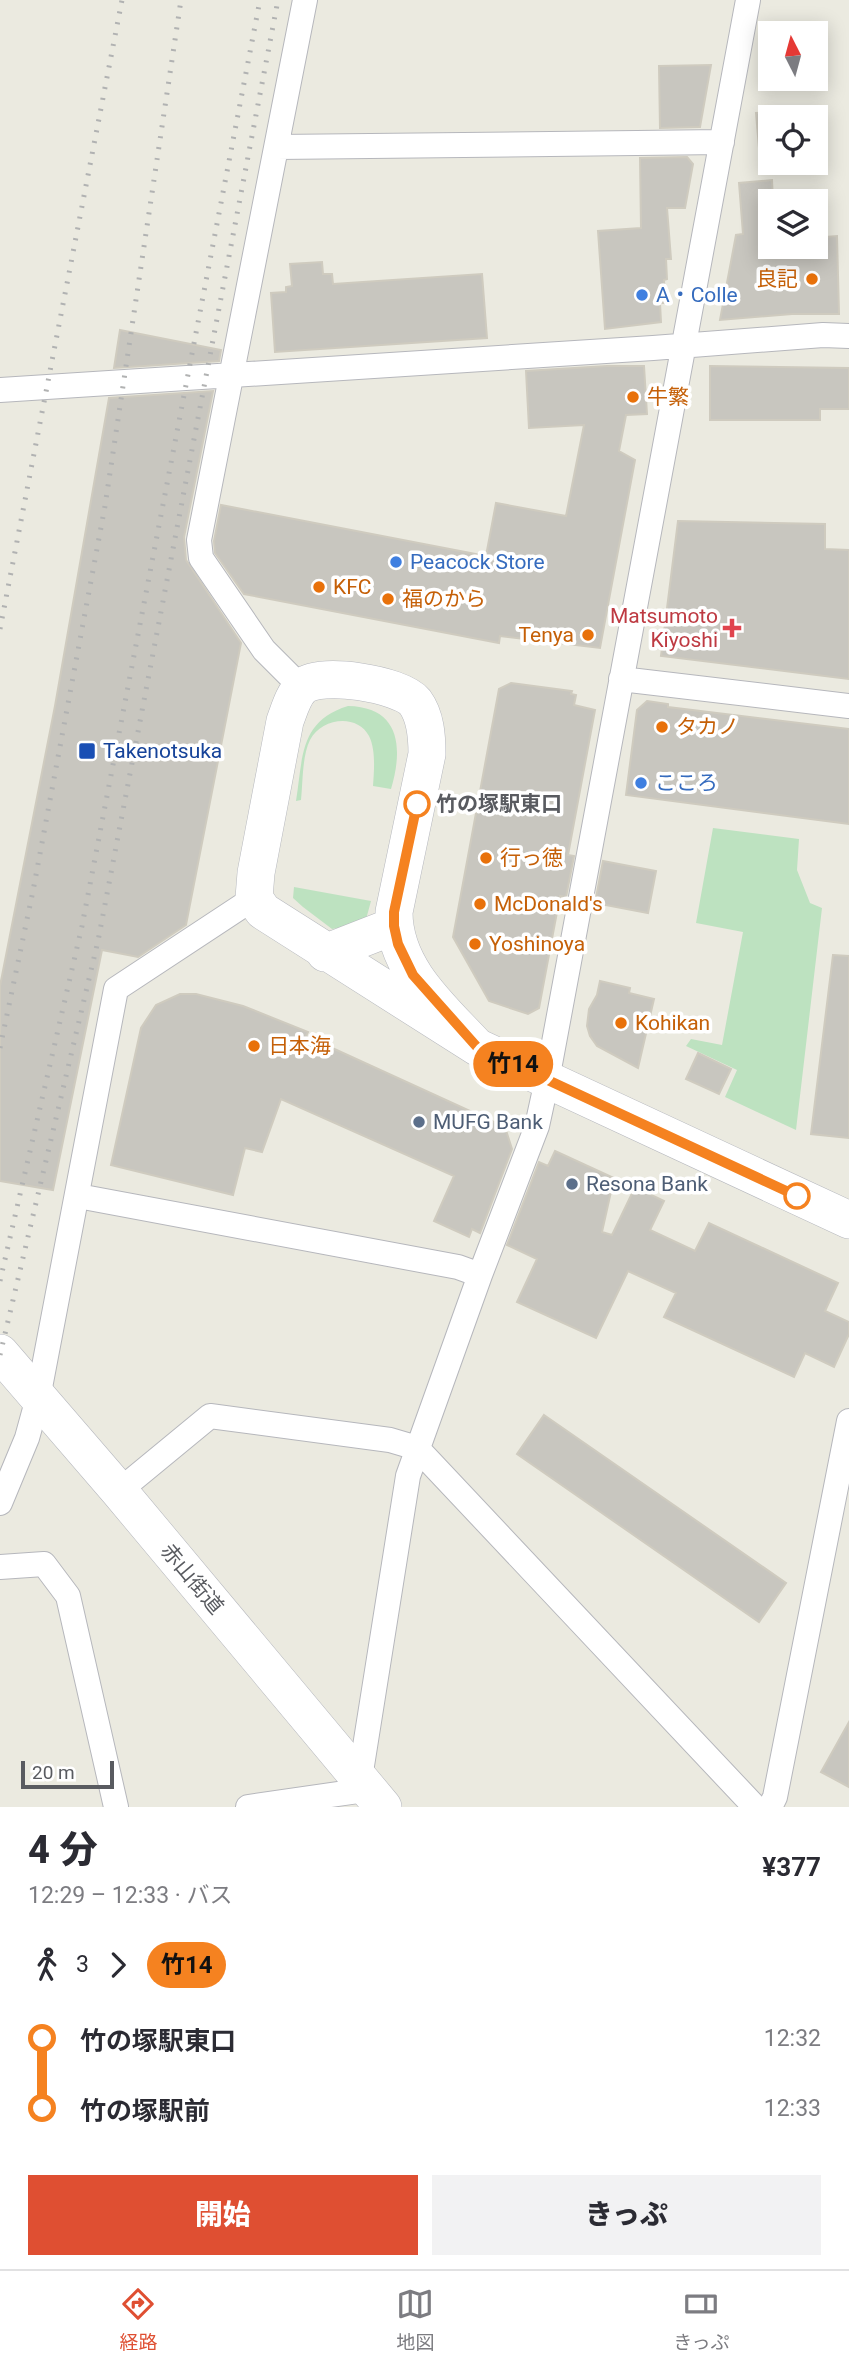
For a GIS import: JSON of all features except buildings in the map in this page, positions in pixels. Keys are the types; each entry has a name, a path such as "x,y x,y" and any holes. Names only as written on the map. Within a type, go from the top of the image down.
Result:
{"street":[{"path":"301,687 264,650 201,558 199,540 305,0"},
{"path":"248,1807 364,1796 408,1476 537,1126 547,1080 748,0"},
{"path":"277,148 722,142"},
{"path":"0,390 823,335 849,336"},
{"path":"477,1047 413,975 398,944 394,926 394,912 427,754 423,718 414,702 403,693 338,679 318,679 301,687 285,721 256,873 254,898 263,911 325,953 477,1047 849,1220"},
{"path":"621,679 849,706"},
{"path":"0,1503 27,1438 38,1398 116,989 254,898"},
{"path":"325,953 394,926"},
{"path":"78,1196 458,1267 480,1275"},
{"name":"赤山街道","path":"0,1353 119,1491 364,1796"},
{"path":"119,1491 210,1416 390,1440 417,1448 755,1807"},
{"path":"770,1807 775,1797 849,1421"},
{"path":"0,1567 44,1564 68,1596 116,1807"}],"green space":[{"path":"348,706 366,708 379,714 388,722 394,733 397,759 391,789 373,786 373,748 369,736 356,724 339,721 322,727 310,740 304,761 301,800 296,801 303,756 312,731 320,721"},
{"path":"713,828 799,839 797,870 810,903 822,908 796,1130 725,1097 737,1070 686,1046 691,1039 722,1045 743,932 696,923"},
{"path":"294,887 371,901 365,923 332,929 293,898"}],"railway":[{"path":"0,629 122,0"},
{"path":"0,1048 33,891 105,506 181,0"},
{"path":"0,1281 82,926 260,0"},
{"path":"0,1355 98,941 278,0"}],"bus line":[{"name":"竹14","path":"417,804 394,912 398,944 413,975 477,1047 797,1196"}],"place":[{"name":"良記","path":"812,279"},
{"name":"A・Colle","path":"642,295"},
{"name":"牛繁","path":"633,397"},
{"name":"Peacock Store","path":"396,562"},
{"name":"KFC","path":"319,587"},
{"name":"福のから","path":"388,599"},
{"name":"Matsumoto Kiyoshi","path":"732,628"},
{"name":"Tenya","path":"588,635"},
{"name":"タカノ","path":"662,727"},
{"name":"Takenotsuka","path":"87,751"},
{"name":"こころ","path":"641,783"},
{"name":"竹の塚駅東口","path":"417,804"},
{"name":"行っ徳","path":"486,858"},
{"name":"McDonald's","path":"480,904"},
{"name":"Yoshinoya","path":"475,944"},
{"name":"Kohikan","path":"621,1023"},
{"name":"日本海","path":"254,1046"},
{"name":"MUFG Bank","path":"419,1122"},
{"name":"Resona Bank","path":"572,1184"}]}
